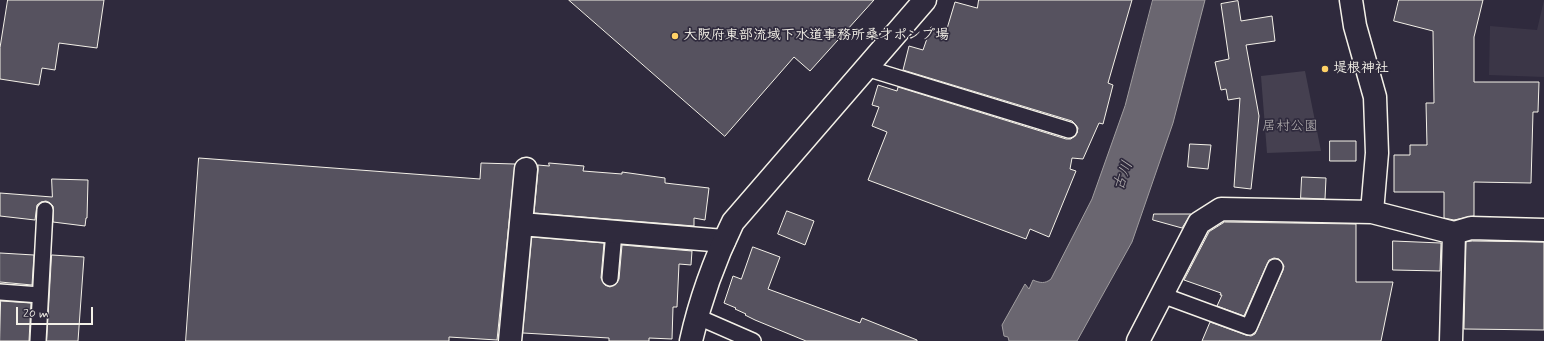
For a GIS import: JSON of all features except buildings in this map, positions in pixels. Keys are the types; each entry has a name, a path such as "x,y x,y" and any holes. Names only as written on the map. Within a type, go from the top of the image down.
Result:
{"street":[{"path":"691,341 724,241 733,222 925,0"},
{"path":"1351,0 1355,26 1375,97 1377,153 1372,212"},
{"path":"510,341 526,169"},
{"path":"1138,341 1199,224 1221,209 1372,212 1454,233 1471,228 1544,230"},
{"path":"521,224 724,241"},
{"path":"1451,341 1454,233"}],"lane":[{"path":"866,68 1068,130"},
{"path":"38,341 45,210"},
{"path":"610,278 614,232"},
{"path":"1162,295 1250,327 1275,267"},
{"path":"0,292 40,295"},
{"path":"698,317 753,341"}],"shaded area":[{"path":"1544,0 1544,77 1489,75 1490,26 1537,30"}],"green space":[{"name":"居村公園","path":"1305,71 1321,151 1267,153 1261,76"}],"water":[{"name":"古川","path":"1153,0 1205,0 1173,123 1132,242 1077,341 1009,341 1008,337 1004,336 1002,325 1025,284 1029,289 1033,280 1038,282 1047,282 1051,279 1092,199 1125,106"}],"place":[{"name":"大阪府東部流域下水道事務所桑才ポンプ場","path":"675,36"},
{"name":"堤根神社","path":"1325,69"}]}
